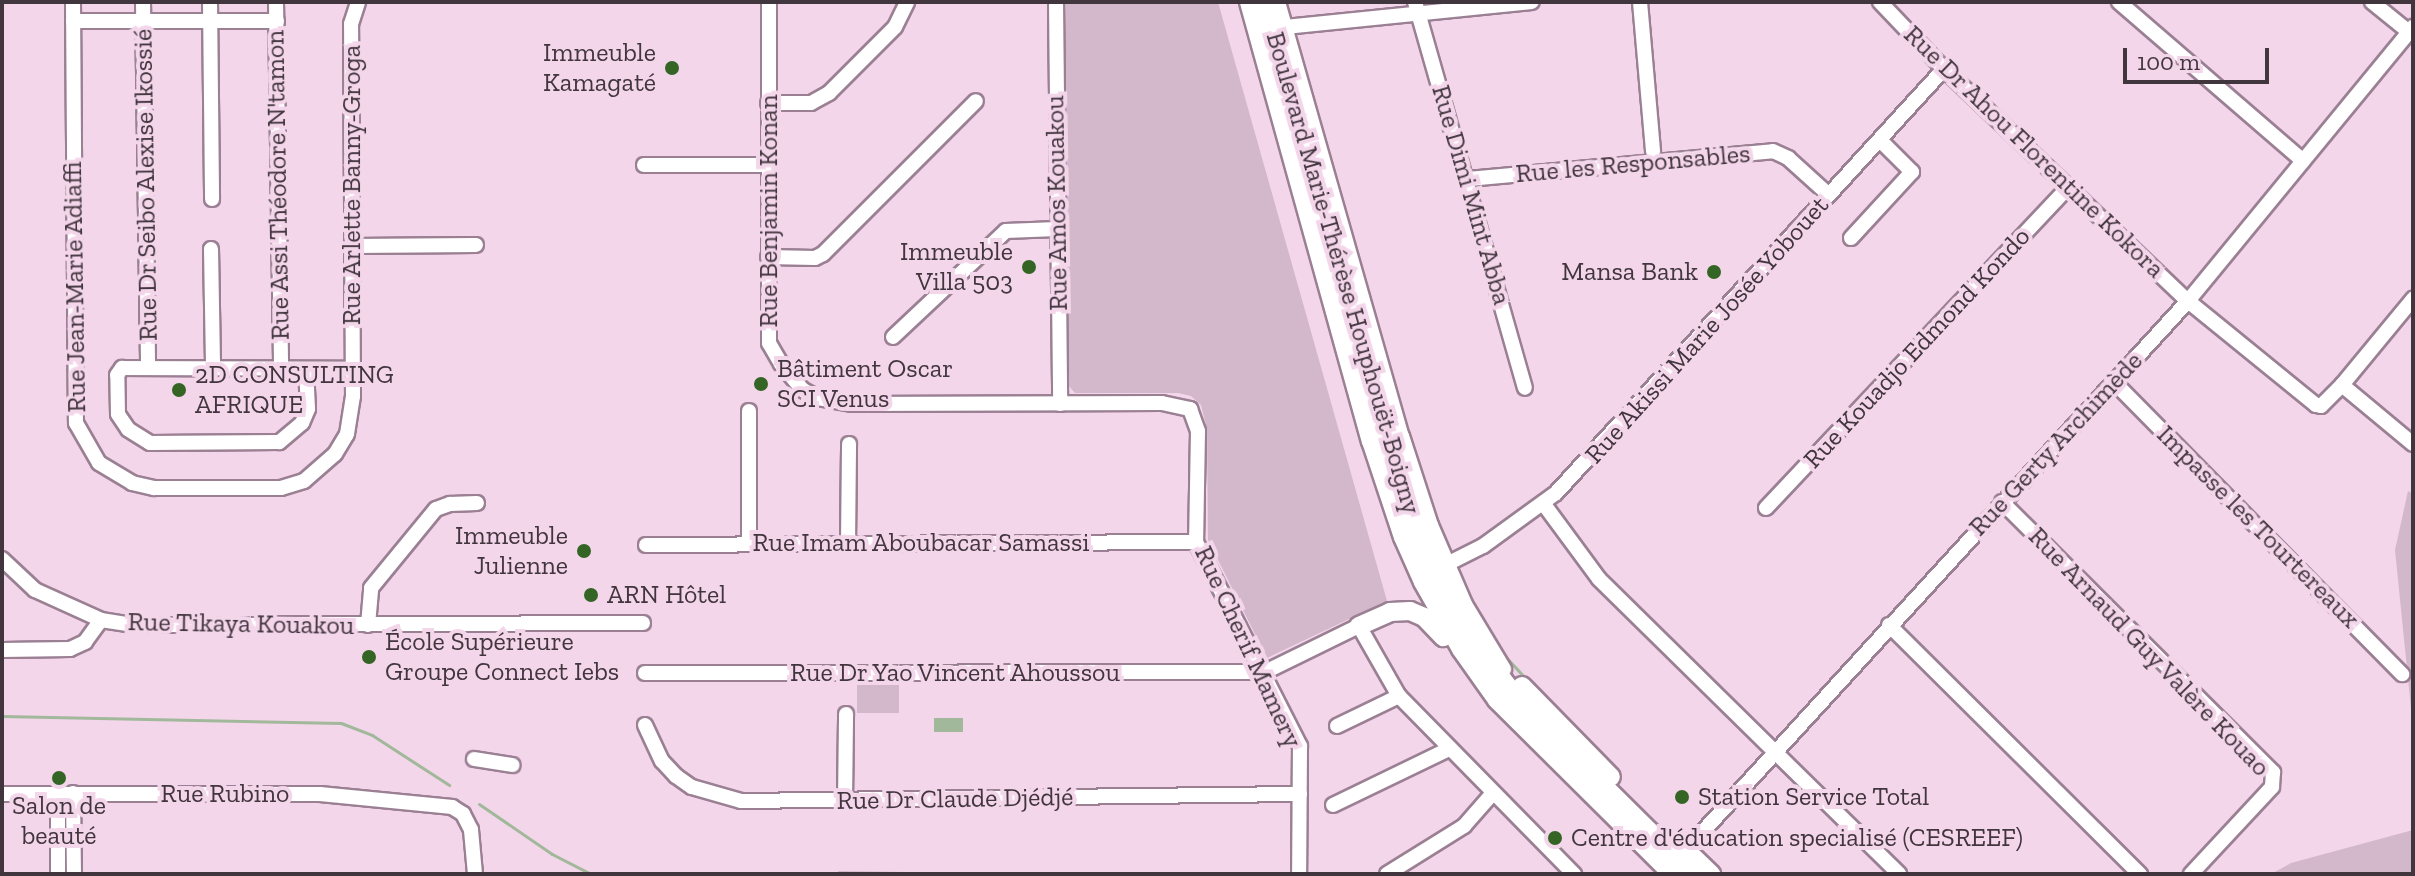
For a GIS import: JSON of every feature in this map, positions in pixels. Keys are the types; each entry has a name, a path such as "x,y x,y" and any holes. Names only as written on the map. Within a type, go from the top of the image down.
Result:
{"main road":[{"name":"Boulevard Marie-Thérèse Houphouët-Boigny","path":"1249,2 1356,390 1403,537 1438,612 1497,700 1672,874"},
{"name":"Boulevard Marie-Thérèse Houphouët-Boigny","path":"1265,2 1365,365 1417,529 1452,606 1522,705 1693,874"},
{"path":"1359,626 1390,612 1420,614 1438,630 1478,685 1497,700"},
{"path":"1501,664 1711,874"}],"street":[{"name":"Rue Jean-Marie Adiaffi","path":"73,2 74,401 76,423 99,463 132,483 154,488 281,488 304,481 335,454 347,434 353,369"},
{"name":"Rue Dr Seibo Alexise Ikossié","path":"143,2 148,368"},
{"path":"210,2 212,199"},
{"name":"Rue Assi Théodore N'tamon","path":"276,2 281,369"},
{"name":"Rue Arlette Banny-Groga","path":"353,369 351,24 358,2"},
{"name":"Rue Benjamin Konan","path":"769,2 769,343 794,381 818,398 852,404 1060,404"},
{"path":"768,103 811,103 829,93 895,27 907,2"},
{"name":"Rue Amos Kouakou","path":"1056,2 1060,404"},
{"path":"1278,2 1402,436 1447,564 1465,604 1522,705"},
{"path":"1285,27 1417,8 1532,2"},
{"path":"1640,2 1653,151"},
{"name":"Rue Dr Ahou Florentine Kokora","path":"1880,2 1944,69 2188,301 2316,405 2321,406 2342,385"},
{"path":"2119,2 2303,161"},
{"path":"2372,2 2411,30"},
{"name":"Rue Dimi Mint Abba","path":"1417,8 1525,388"},
{"path":"73,21 277,21"},
{"name":"Rue Gerty Archimède","path":"1686,850 2188,301 2411,30"},
{"name":"Rue Akissi Marie Josée Yobouet","path":"1447,564 1483,546 1543,503 1587,462 1944,69"},
{"path":"768,257 815,258 823,254 976,101"},
{"path":"1851,238 1912,172 1880,140"},
{"name":"Rue les Responsables","path":"1468,179 1773,151 1788,158 1829,195"},
{"path":"644,165 769,165"},
{"name":"Rue Kouadjo Edmond Kondo","path":"1766,508 2068,188"},
{"path":"893,337 1006,231 1057,229"},
{"path":"353,246 476,245"},
{"path":"211,249 213,368"},
{"path":"2413,299 2342,385 2413,444"},
{"path":"306,369 308,409 302,423 279,442 252,445 150,443 128,429 118,414 117,375 122,368 353,369"},
{"name":"Impasse les Tourtereaux","path":"2113,381 2402,674"},
{"name":"Rue Cherif Mamery","path":"1060,404 1162,403 1190,409 1198,431 1196,542 1265,672 1300,746 1299,874"},
{"path":"749,411 749,544"},
{"path":"848,544 849,444"},
{"name":"Rue Arnaud Guy Valère Kouao","path":"2002,502 2276,777 2272,787 2191,874"},
{"path":"368,625 371,588 436,509 450,504 477,503"},
{"path":"1543,503 1599,579 1899,874"},
{"name":"Rue Imam Aboubacar Samassi","path":"646,545 1196,542"},
{"name":"Rue Tikaya Kouakou","path":"2,559 35,590 101,620 165,626 643,623"},
{"path":"2,650 80,646 101,620"},
{"path":"1889,625 2140,874"},
{"path":"1265,672 1359,626 1399,696 1574,874"},
{"name":"Rue Dr Yao Vincent Ahoussou","path":"645,673 1265,672"},
{"path":"1337,726 1399,696"},
{"path":"845,801 846,714"},
{"name":"Rue Dr Claude Djédjé","path":"645,725 662,761 692,787 741,801 1300,794"},
{"path":"1333,805 1449,749"},
{"path":"474,759 513,765"},
{"path":"1387,874 1464,826 1493,793"},
{"name":"Rue Rubino","path":"2,794 320,794 447,807 463,814 468,822 475,874"},
{"path":"58,874 66,794"},
{"path":"66,794 74,874"}],"shaded area":[{"path":"1065,2 1218,2 1387,601 1267,658 1208,540 1207,429 1201,405 1191,396 1178,393 1075,393 1068,385"},
{"path":"2408,491 2413,494 2413,728 2395,550"},
{"path":"857,685 899,685 899,713 857,713"},
{"path":"934,718 963,718 963,732 934,732"},
{"path":"2413,830 2413,874 2271,874 2291,863"},
{"path":"838,871 1046,874 838,874"}],"waterway":[{"path":"1502,653 1527,680"},
{"path":"2,716 341,723 372,735 449,785"},
{"path":"479,804 552,854 591,874"}],"place":[{"name":"Immeuble Kamagaté","path":"672,68"},
{"name":"Immeuble Villa 503","path":"1029,267"},
{"name":"Mansa Bank","path":"1714,272"},
{"name":"Bâtiment Oscar SCI Venus","path":"761,384"},
{"name":"2D CONSULTING AFRIQUE","path":"179,390"},
{"name":"Immeuble Julienne","path":"584,551"},
{"name":"ARN Hôtel","path":"591,595"},
{"name":"École Supérieure Groupe Connect Iebs","path":"369,657"},
{"name":"Salon de beauté","path":"59,778"},
{"name":"Station Service Total","path":"1682,797"},
{"name":"Centre d'éducation specialisé (CESREEF)","path":"1555,838"}]}
